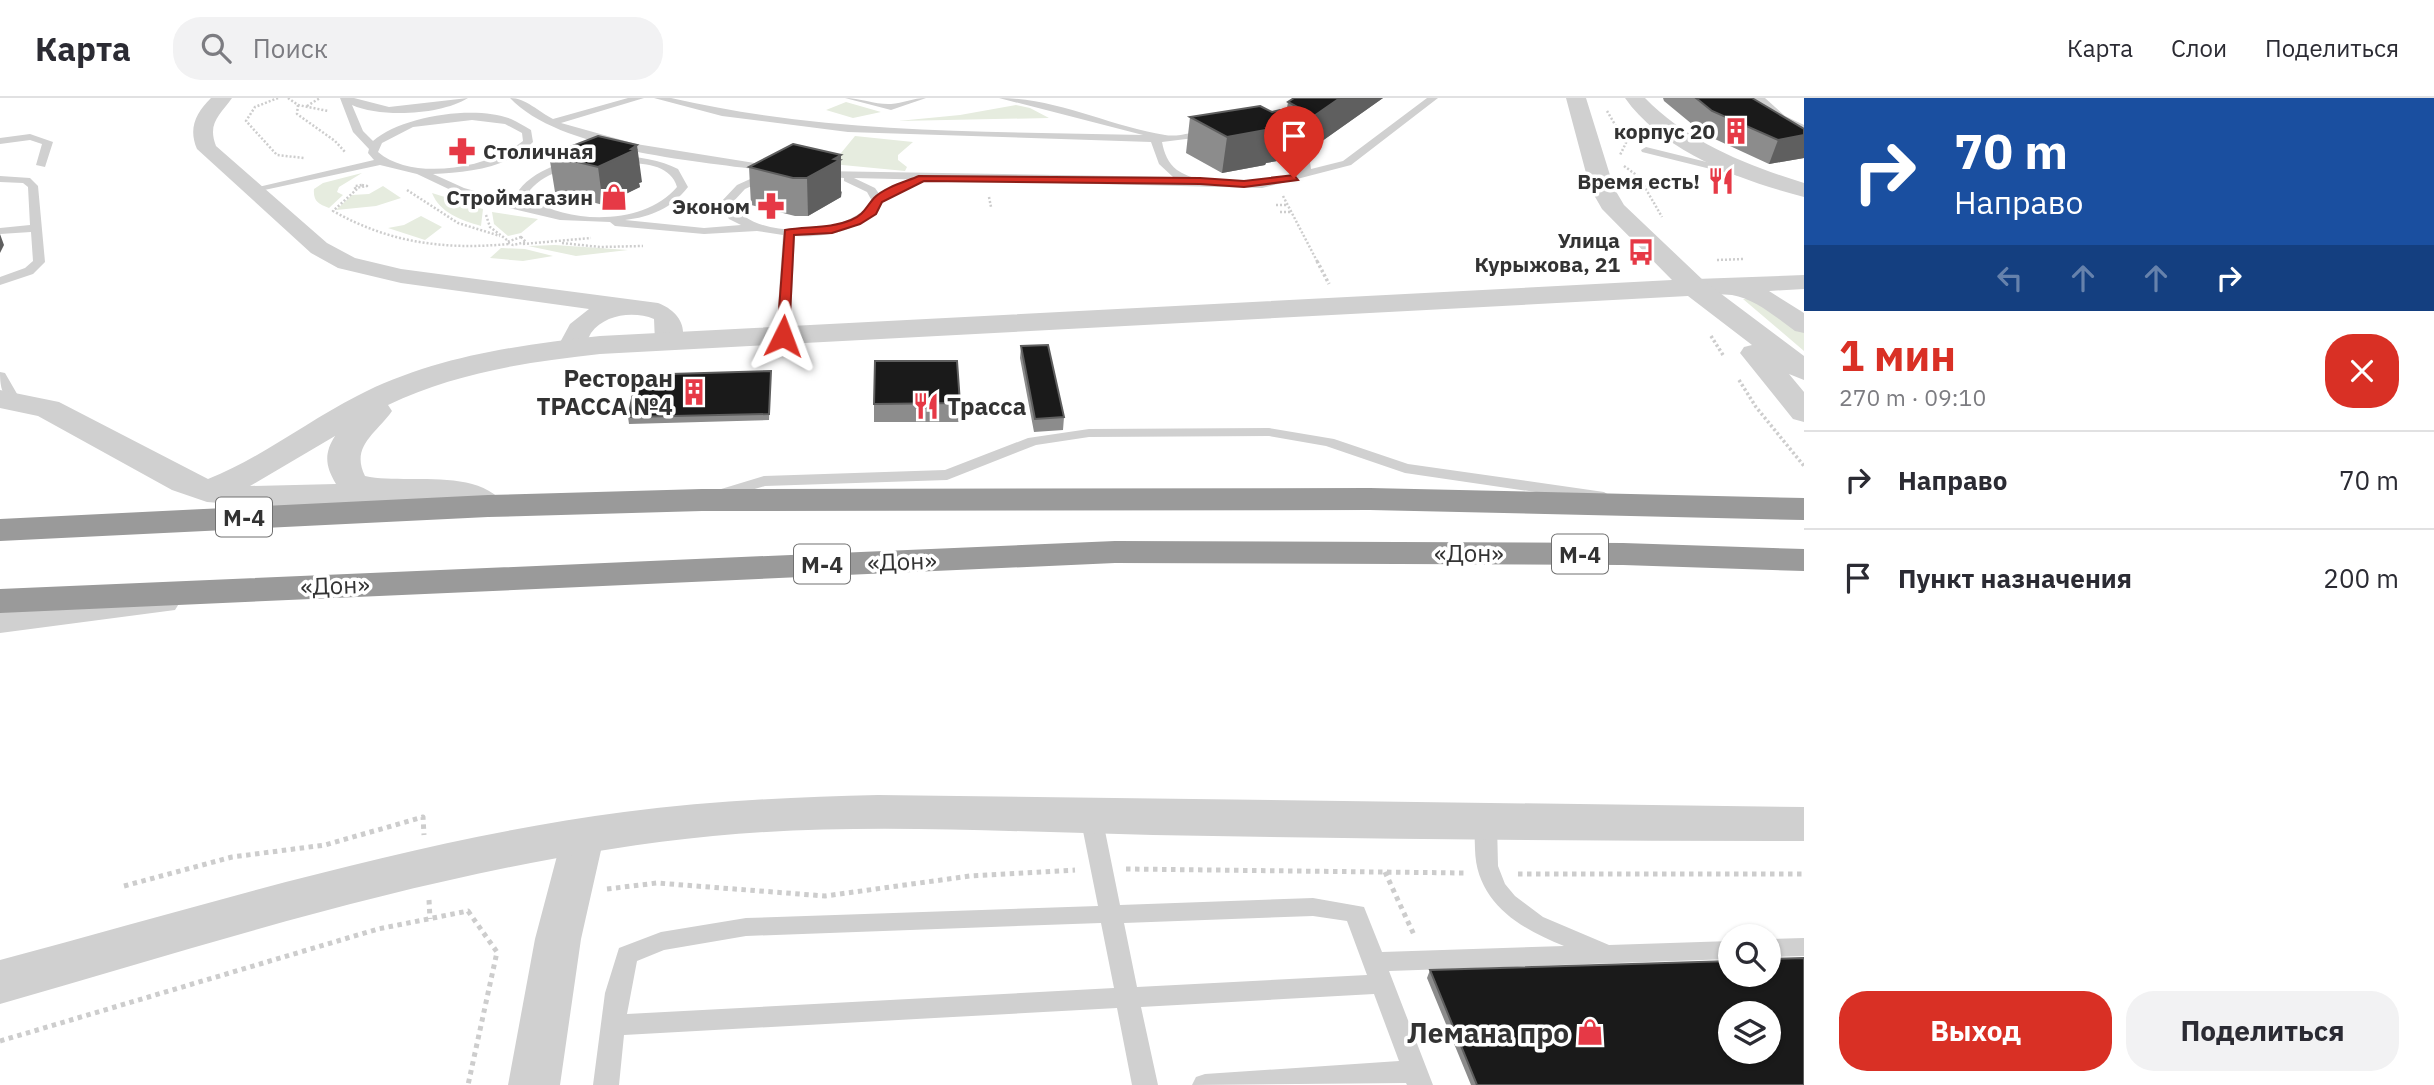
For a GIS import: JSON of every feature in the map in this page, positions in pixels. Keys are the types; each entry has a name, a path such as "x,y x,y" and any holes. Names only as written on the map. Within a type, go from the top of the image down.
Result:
{"highway":[{"name":"М-4","path":"0,530 488,506 702,500 1370,499 1638,503 1804,509"},
{"name":"«Дон»","path":"0,601 1115,552 1623,554 1804,560"}],"street":[{"path":"223,98 205,117 201,137 206,149 319,248 371,271 548,298 649,308 664,314 669,323 668,342"},
{"path":"1576,98 1602,188 1614,209 1696,287 1804,412"},
{"path":"1634,98 1654,121 1682,140 1802,190"},
{"path":"206,492 257,471 370,402 421,380 576,337 668,342 1804,282"},
{"path":"1728,285 1762,296 1804,325"},
{"path":"1696,287 1804,371"},
{"path":"548,298 573,309 580,317 576,337"},
{"path":"576,337 607,310 628,307"},
{"path":"385,491 353,484 342,471 342,453 358,428 379,407 421,380"},
{"path":"4,391 48,409 184,484 206,492 264,497 452,489 488,506"},
{"path":"0,621 288,587"},
{"path":"0,982 427,867 583,837 713,819 836,814 1486,823 1804,824"},
{"path":"534,1085 558,939 583,837"}],"lane":[{"path":"346,98 361,105 397,109 425,107 463,98"},
{"path":"346,98 358,132 373,147"},
{"path":"515,98 521,106 553,122 624,144 784,170 741,187 728,198 727,209 730,215 758,228"},
{"path":"553,122 639,98"},
{"path":"659,98 783,123 872,133 1162,138 1219,132"},
{"path":"850,98 884,107 905,105 921,98"},
{"path":"1004,98 1065,110 1162,138"},
{"path":"807,173 923,178 1276,183 1348,163 1433,98"},
{"path":"1759,98 1782,118 1804,129"},
{"path":"254,191 382,161 418,170 467,168 496,161 517,152 528,136 522,128 507,121 458,117 404,127 383,136 373,147 373,153 382,161"},
{"path":"0,141 30,137 48,142 41,164"},
{"path":"1162,138 1166,166 1176,174 1200,181"},
{"path":"1268,139 1294,149 1305,157 1308,166 1301,175"},
{"path":"1646,150 1802,190"},
{"path":"539,211 526,201 524,190 544,173 569,165 597,161 641,162 664,167 682,181 680,193 666,204 642,213 594,219"},
{"path":"418,170 437,182 470,195 563,218 704,231 758,228 789,232 845,226 866,217 878,201 894,190 923,178"},
{"path":"830,176 864,185 878,201"},
{"path":"0,180 26,180 33,186 39,262 29,271 0,281"},
{"path":"0,231 36,228"},
{"path":"783,336 789,232"},
{"path":"702,500 764,481 947,475 1033,441 1089,433 1269,432 1329,442 1405,468 1554,488 1638,503"},
{"path":"1091,817 1145,1085"},
{"path":"1486,823 1489,873 1505,899 1539,927 1610,954"},
{"path":"606,1085 617,993 627,955 661,941 746,927 1313,907 1356,913 1418,1078 1205,1085"},
{"path":"1781,948 1804,947"},
{"path":"613,1025 1127,997 1610,954 1718,950"}],"path":[{"path":"278,98 255,107 246,121 277,155 312,158"},
{"path":"288,98 298,105 336,111"},
{"path":"306,107 320,98"},
{"path":"298,105 297,114 331,137 349,159"},
{"path":"1605,109 1612,115 1626,143 1617,160 1639,177 1667,225"},
{"path":"1276,183 1333,292"},
{"path":"400,185 458,223 500,236"},
{"path":"357,189 333,211 388,239 437,247 593,238"},
{"path":"1276,205 1287,205"},
{"path":"487,208 486,221 508,242"},
{"path":"1280,212 1291,212"},
{"path":"508,242 523,237 527,240 523,244"},
{"path":"1704,327 1726,360"},
{"path":"1734,372 1779,437 1804,466"},
{"path":"124,886 232,857 325,845 423,817 430,919"},
{"path":"1385,872 1403,911"},
{"path":"0,1041 378,929 468,911 497,952 468,1085"}],"shaded area":[{"path":"846,102 881,112 853,118 826,110"},
{"path":"1016,105 1030,108 1049,118 898,121 960,115"},
{"path":"855,136 913,142 898,155 898,160 907,167 905,171 832,164"},
{"path":"362,173 339,187 337,192 343,195 329,208 315,199 314,189 323,183"},
{"path":"383,186 401,198 376,206 336,210 352,195 369,194"},
{"path":"432,193 483,209 481,226 446,211"},
{"path":"492,212 538,219 521,233 508,236 494,224"},
{"path":"421,216 442,227 425,240 388,228 404,225"},
{"path":"528,246 628,250 576,256"},
{"path":"501,248 525,249 553,256 523,261 490,258"},
{"path":"1754,298 1804,332 1804,351 1743,299"}],"building":[{"path":"1294,98 1340,98 1314,116 1288,102"},
{"path":"1696,98 1752,98 1804,129 1804,135 1778,140 1712,111"},
{"path":"1260,106 1272,112 1280,110 1300,122 1227,137 1190,117"},
{"path":"598,136 637,145 631,149 635,150 598,167 549,155"},
{"path":"793,144 841,155 834,159 840,160 807,178 793,178 749,167"},
{"path":"1048,345 1064,417 1035,419 1021,346"},
{"path":"875,361 957,361 960,403 874,404"},
{"name":"Ресторан ТРАССА №4","path":"771,371 769,414 628,417 637,375"},
{"name":"Лемана про","path":"1804,958 1804,1085 1477,1085 1430,970 1718,961 1718,987 1781,987 1781,959"}],"place":[{"name":"корпус 20","path":"1736,131"},
{"name":"Столичная","path":"462,151"},
{"name":"Время есть!","path":"1721,181"},
{"name":"Строймагазин","path":"614,197"},
{"name":"Эконом","path":"771,206"},
{"name":"Улица Курыжова, 21","path":"1641,252"},
{"name":"Ресторан ТРАССА №4","path":"694,392"},
{"name":"Трасса","path":"926,406"},
{"name":"Лемана про","path":"1590,1032"}],"route":[{"path":"783,336 789,232 817,232 857,222 873,212 878,201 890,192 923,178 1171,183 1200,181 1244,184 1273,183 1294,178"}]}
